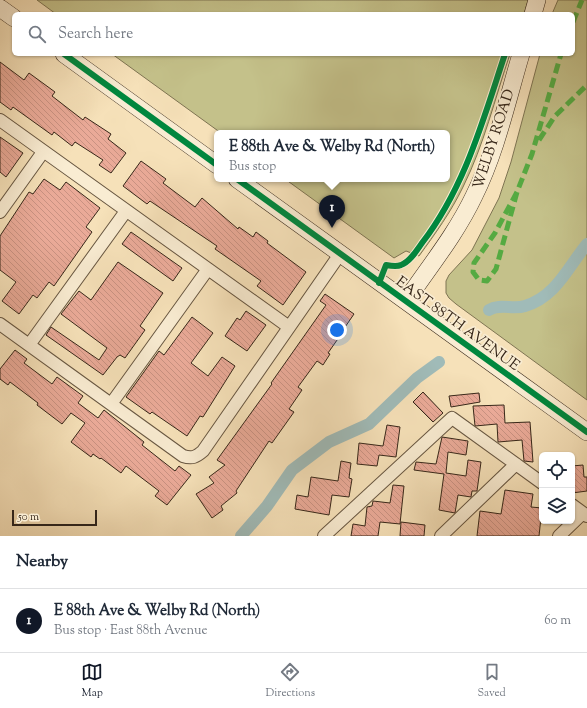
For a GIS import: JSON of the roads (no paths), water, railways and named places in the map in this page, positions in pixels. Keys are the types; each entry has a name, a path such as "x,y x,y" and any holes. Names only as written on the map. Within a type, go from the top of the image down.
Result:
{"main road":[{"path":"534,12 537,0"},
{"path":"0,8 12,17"},
{"path":"67,56 214,163"},
{"name":"WELBY ROAD","path":"406,301 450,238 474,197 490,157 520,56"},
{"name":"EAST 88TH AVENUE","path":"241,182 587,432"}],"street":[{"path":"0,120 289,327"},
{"path":"0,212 43,152"},
{"path":"29,345 126,210"},
{"path":"0,324 189,459 197,456 203,451 340,254"},
{"path":"111,404 208,269"},
{"path":"324,536 452,418 539,481"},
{"path":"441,536 516,464"},
{"path":"559,536 585,514 575,507"}],"waterway":[{"path":"489,310 498,307 525,306 536,302 545,296 560,280 587,244"},
{"path":"241,536 267,506 292,470 329,442 369,424 417,378 439,362"}],"place":[{"name":"E 88th Ave & Welby Rd (North)","path":"332,228"}]}
